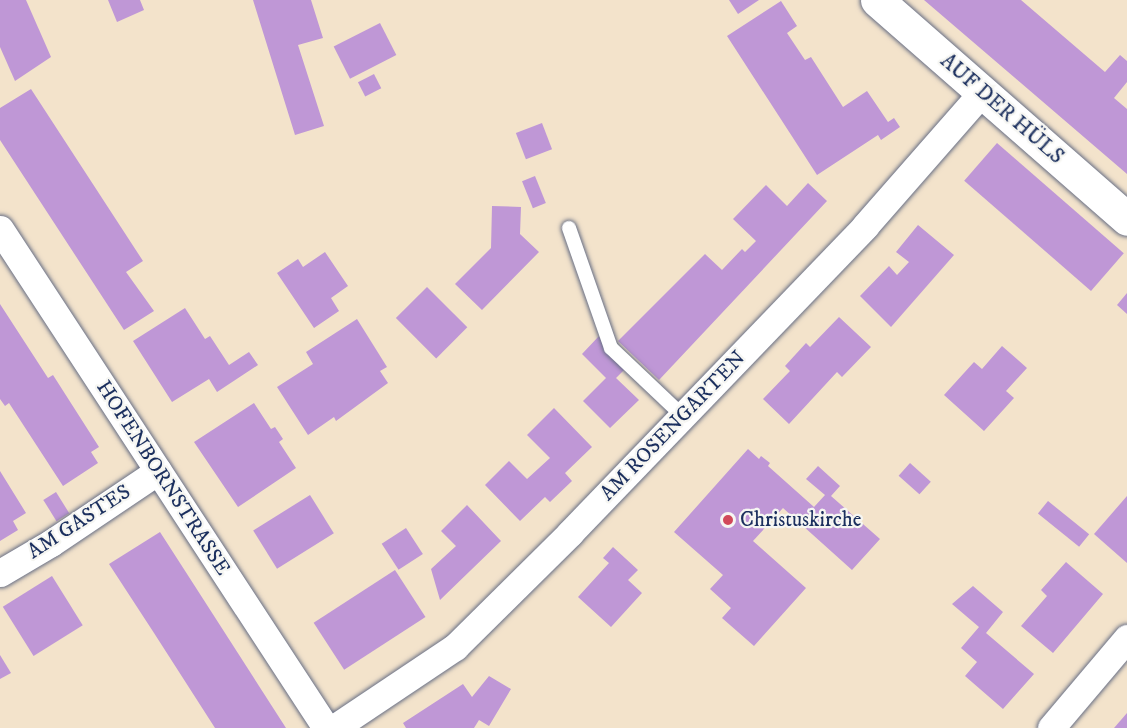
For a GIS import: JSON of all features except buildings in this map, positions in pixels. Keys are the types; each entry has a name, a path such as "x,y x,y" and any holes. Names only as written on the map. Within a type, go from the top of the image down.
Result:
{"street":[{"name":"AUF DER HÜLS","path":"877,0 1127,219"},
{"name":"AM ROSENGARTEN","path":"334,728 455,648 683,416 865,226 982,91"},
{"name":"HOFENBORNSTRASSE","path":"0,229 326,728"},
{"name":"AM GASTES","path":"0,573 51,543 158,471"},
{"path":"1051,728 1127,638"}],"lane":[{"path":"569,228 611,348 683,416"}],"place":[{"name":"Christuskirche","path":"728,520"}]}
